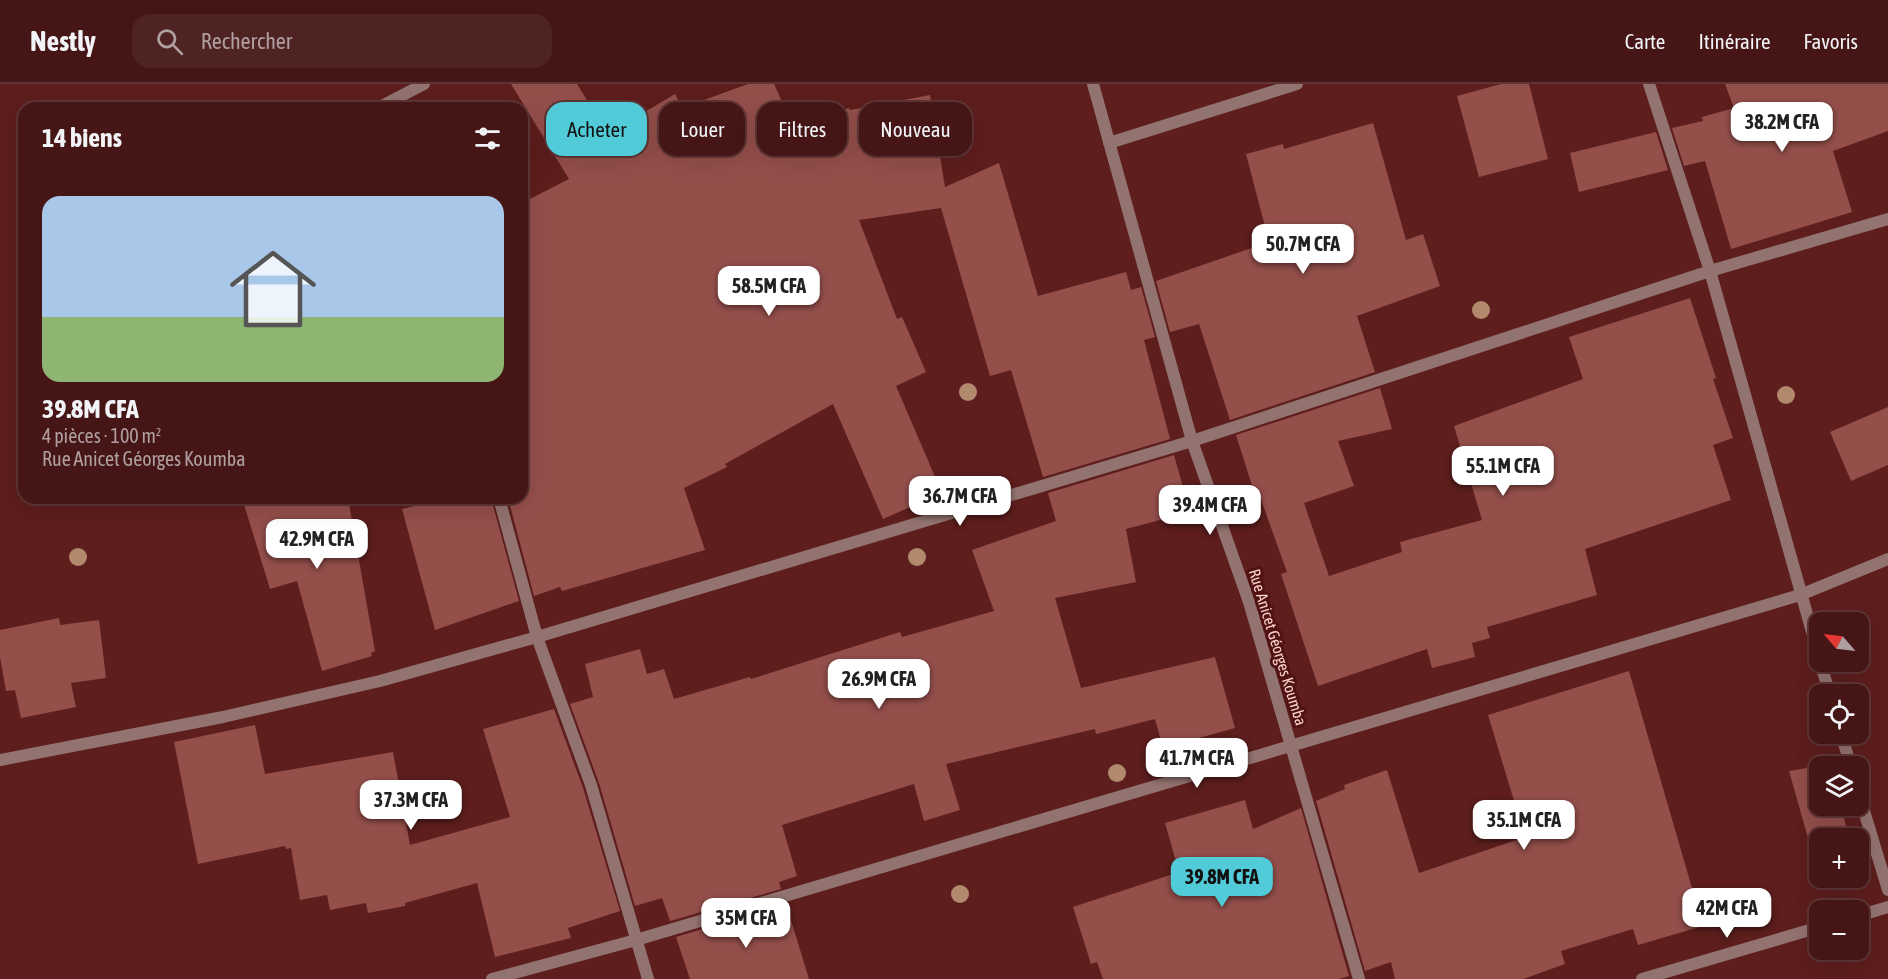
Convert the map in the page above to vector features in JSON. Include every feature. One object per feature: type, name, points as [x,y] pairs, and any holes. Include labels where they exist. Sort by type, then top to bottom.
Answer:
[{"type":"street","points":[[390,102],[424,84]]},
{"type":"street","name":"Rue Anicet Géorges Koumba","points":[[1093,84],[1192,441],[1249,602],[1359,979]]},
{"type":"street","points":[[1109,143],[1298,84]]},
{"type":"street","points":[[1649,84],[1710,271],[1809,625]]},
{"type":"street","points":[[0,760],[234,715],[380,681],[537,637],[1192,441],[1710,271],[1888,219]]},
{"type":"street","points":[[501,504],[537,637],[591,785],[648,979]]},
{"type":"street","points":[[492,979],[636,940],[1800,595],[1888,559]]},
{"type":"street","points":[[1866,816],[1888,890]]},
{"type":"street","points":[[1869,913],[1888,907]]},
{"type":"street","points":[[1642,979],[1809,930]]},
{"type":"building","points":[[511,84],[577,84],[588,102],[546,102],[546,141],[528,112],[528,102],[522,102]]},
{"type":"building","points":[[748,84],[774,84],[782,102],[757,102],[757,156],[847,156],[847,108],[849,108],[850,110],[859,108],[859,156],[940,156],[945,187],[999,163],[1038,296],[1126,272],[1131,290],[1141,287],[1155,337],[1144,340],[1170,439],[1043,477],[1011,370],[990,376],[941,208],[859,220],[897,319],[902,317],[926,372],[896,386],[942,493],[883,519],[833,404],[725,464],[727,467],[684,488],[705,550],[562,591],[560,587],[534,596],[510,504],[528,504],[528,200],[569,179],[555,156],[647,156],[647,111],[659,104],[659,156],[745,156],[745,102],[698,102]]},
{"type":"building","points":[[1501,84],[1529,84],[1548,159],[1479,177],[1457,96]]},
{"type":"building","points":[[1725,84],[1888,84],[1888,131],[1833,151],[1852,212],[1731,249],[1705,161],[1684,166],[1672,128],[1703,121],[1702,117],[1734,108]]},
{"type":"building","points":[[675,94],[679,102],[662,102]]},
{"type":"building","points":[[930,95],[931,102],[893,102]]},
{"type":"building","points":[[1373,123],[1406,240],[1423,234],[1440,286],[1357,316],[1375,372],[1230,420],[1199,324],[1170,332],[1156,281],[1269,242],[1246,154],[1283,144],[1284,149]]},
{"type":"building","points":[[1656,132],[1668,170],[1579,192],[1570,153]]},
{"type":"building","points":[[1690,298],[1733,438],[1713,445],[1731,500],[1585,549],[1597,595],[1487,627],[1490,638],[1472,643],[1475,657],[1432,668],[1427,649],[1318,686],[1281,574],[1287,572],[1259,494],[1255,495],[1236,435],[1380,388],[1392,429],[1338,441],[1354,486],[1304,503],[1329,576],[1402,552],[1400,542],[1482,520],[1454,426],[1583,379],[1569,337]]},
{"type":"building","points":[[1888,407],[1888,465],[1851,481],[1830,432]]},
{"type":"building","points":[[1174,455],[1190,512],[1126,529],[1136,582],[1055,598],[1081,688],[1215,657],[1235,728],[1163,748],[1155,719],[1096,734],[1095,729],[946,764],[960,810],[924,821],[914,784],[782,825],[797,876],[779,882],[781,889],[670,921],[662,898],[635,906],[599,783],[570,704],[593,697],[585,664],[640,649],[647,674],[664,669],[674,699],[750,677],[751,679],[900,632],[902,637],[994,611],[972,550],[1056,521],[1048,493]]},
{"type":"building","points":[[244,504],[349,504],[375,651],[371,653],[372,656],[322,671],[297,581],[270,589]]},
{"type":"building","points":[[423,504],[493,504],[519,601],[435,630],[402,509]]},
{"type":"building","points":[[59,618],[60,625],[99,620],[106,678],[71,683],[76,707],[21,718],[15,690],[6,691],[0,657],[0,630]]},
{"type":"building","points":[[1629,671],[1703,926],[1638,945],[1633,929],[1561,951],[1565,964],[1523,979],[1395,979],[1391,962],[1365,971],[1316,801],[1345,789],[1344,785],[1387,770],[1419,873],[1525,837],[1488,715]]},
{"type":"building","points":[[554,709],[583,788],[620,911],[568,928],[571,938],[495,957],[477,883],[405,903],[405,906],[368,913],[366,903],[330,910],[327,895],[300,900],[291,848],[286,849],[285,846],[198,864],[174,742],[255,725],[265,774],[393,752],[410,845],[510,817],[483,729]]},
{"type":"building","points":[[1809,768],[1809,816],[1844,816],[1846,828],[1809,828],[1808,838],[1789,771]]},
{"type":"building","points":[[1245,800],[1253,829],[1301,808],[1349,976],[1339,979],[1103,979],[1097,962],[1091,964],[1073,907],[1179,872],[1165,823]]},
{"type":"building","points":[[786,904],[809,979],[690,979],[676,937]]}]
